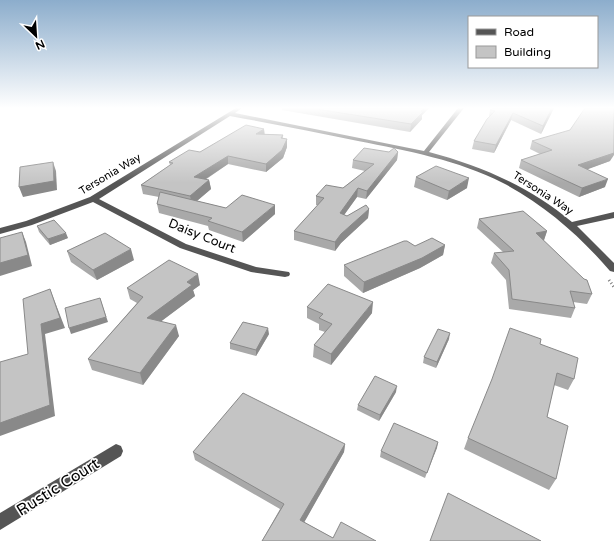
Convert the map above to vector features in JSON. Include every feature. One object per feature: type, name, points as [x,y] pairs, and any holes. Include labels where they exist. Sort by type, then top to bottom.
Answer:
[{"type":"street","name":"Tersonia Way","points":[[0,231],[29,223],[93,199],[198,133]]},
{"type":"street","name":"Tersonia Way","points":[[329,133],[426,152],[467,165],[501,179],[524,191],[572,225],[592,243],[614,268]]},
{"type":"street","points":[[426,152],[441,133]]},
{"type":"street","name":"Daisy Court","points":[[93,199],[183,246],[255,270],[285,274]]},
{"type":"street","points":[[572,225],[614,215]]},
{"type":"street","name":"Rustic Court","points":[[0,522],[116,451]]},
{"type":"path","points":[[607,277],[614,287]]},
{"type":"building","points":[[232,133],[283,135],[281,138],[287,139],[282,150],[266,164],[228,156],[194,177],[209,180],[190,196],[141,185],[173,163],[169,162],[189,150],[200,152]]},
{"type":"building","points":[[479,133],[502,133],[496,145],[474,141]]},
{"type":"building","points":[[559,133],[614,133],[614,153],[578,165],[608,179],[582,188],[521,160],[552,150],[532,141]]},
{"type":"building","points":[[364,148],[389,152],[394,148],[398,152],[367,191],[358,188],[340,213],[347,216],[366,205],[369,209],[341,234],[335,242],[294,231],[324,198],[316,196],[326,185],[343,188],[374,164],[353,160]]},
{"type":"building","points":[[53,162],[54,181],[19,187],[20,167]]},
{"type":"building","points":[[436,166],[469,178],[449,191],[416,177]]},
{"type":"building","points":[[160,192],[226,208],[242,195],[275,205],[242,232],[208,221],[212,218],[157,204]]},
{"type":"building","points":[[523,211],[547,231],[536,233],[584,279],[587,280],[592,294],[570,291],[575,308],[512,299],[509,270],[494,253],[514,251],[479,219]]},
{"type":"building","points":[[54,220],[66,233],[48,239],[37,226]]},
{"type":"building","points":[[22,232],[28,255],[0,263],[0,238]]},
{"type":"building","points":[[105,233],[131,249],[93,270],[67,251]]},
{"type":"building","points":[[432,238],[445,245],[422,258],[364,282],[344,265],[404,241],[407,241],[415,246]]},
{"type":"building","points":[[169,260],[198,274],[187,282],[192,285],[147,318],[176,325],[140,373],[88,359],[143,297],[127,288]]},
{"type":"building","points":[[328,284],[373,302],[331,354],[314,345],[332,324],[319,318],[323,314],[307,307]]},
{"type":"building","points":[[50,289],[60,318],[41,324],[50,405],[0,423],[0,362],[28,354],[23,299]]},
{"type":"building","points":[[100,298],[106,317],[69,328],[65,308]]},
{"type":"building","points":[[243,322],[268,328],[256,350],[230,343]]},
{"type":"building","points":[[510,328],[541,339],[540,344],[578,358],[574,379],[557,373],[547,417],[568,426],[556,479],[468,438],[492,379]]},
{"type":"building","points":[[438,329],[450,333],[437,362],[424,357]]},
{"type":"building","points":[[375,376],[397,386],[380,415],[358,405]]},
{"type":"building","points":[[243,393],[345,444],[300,520],[333,538],[341,522],[376,541],[262,541],[284,504],[193,452]]},
{"type":"building","points":[[394,423],[438,442],[427,473],[381,451]]},
{"type":"building","points":[[448,493],[541,541],[430,541]]}]
